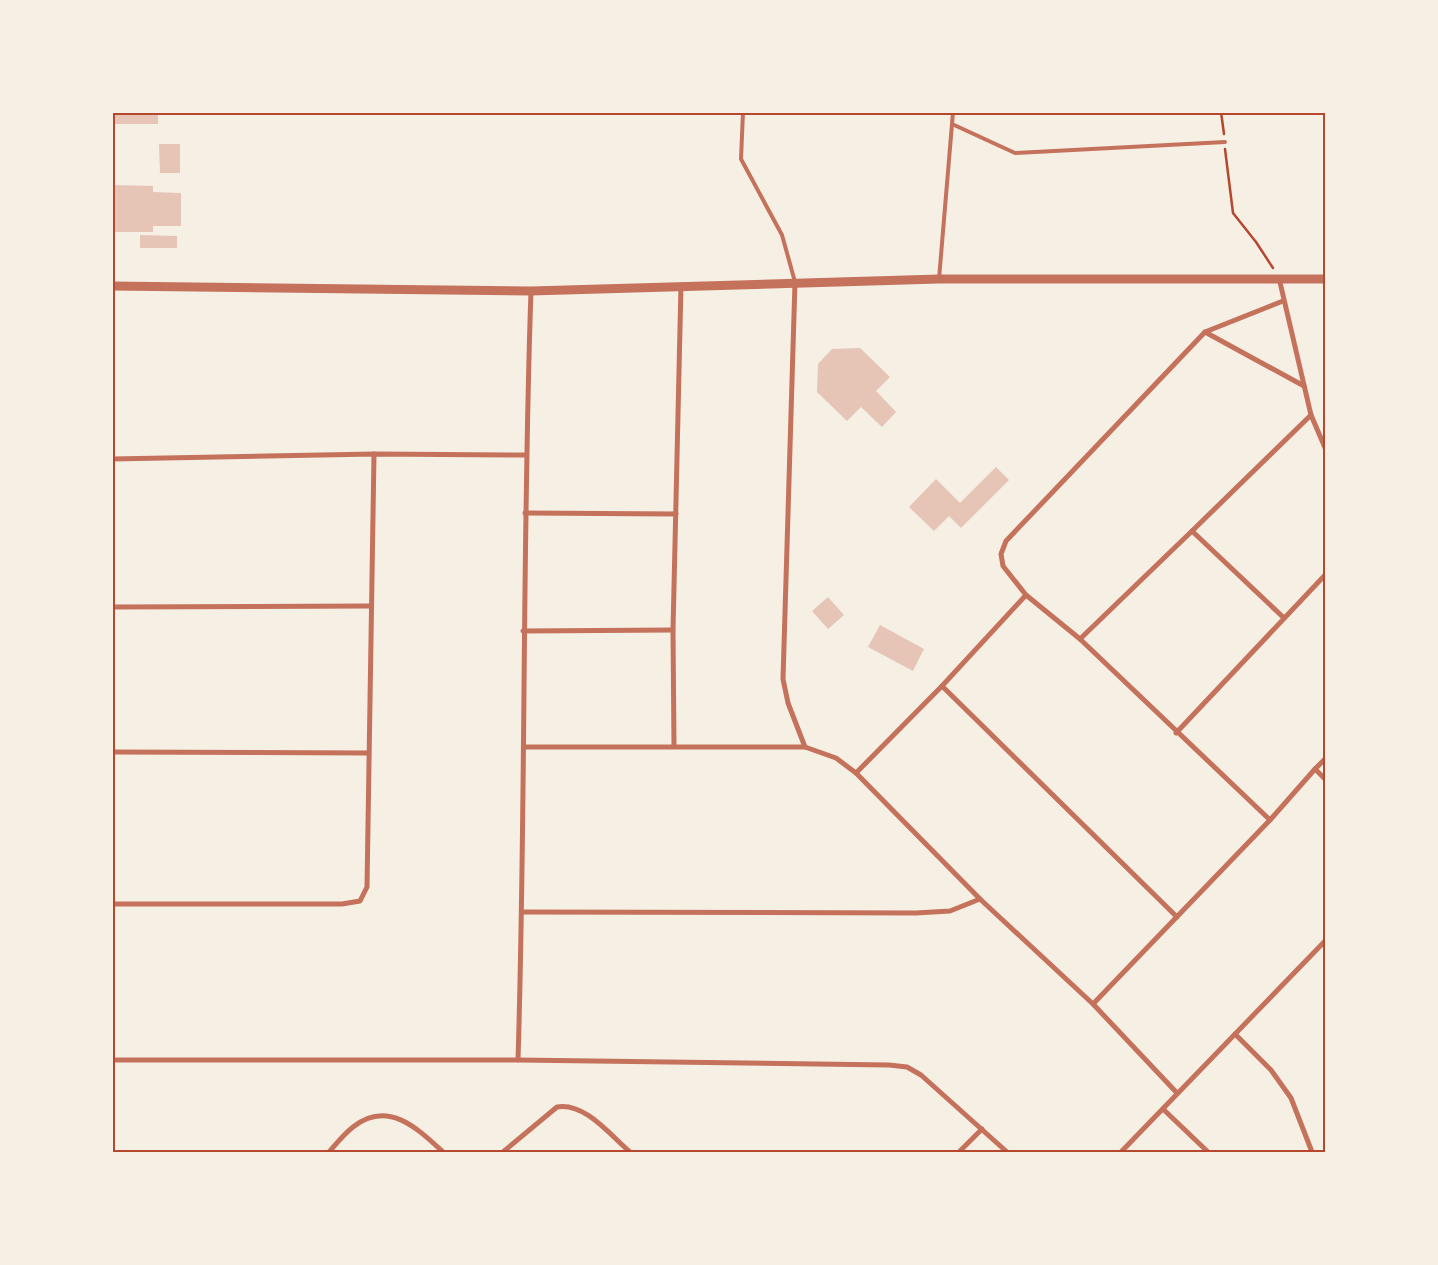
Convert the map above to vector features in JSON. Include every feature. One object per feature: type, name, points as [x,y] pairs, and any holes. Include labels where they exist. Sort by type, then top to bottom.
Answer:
[{"type":"street","points":[[1279,278],[1311,415],[1326,450]]},
{"type":"street","points":[[112,286],[531,292],[794,282],[939,279],[1326,279]]},
{"type":"street","points":[[794,282],[783,679],[788,703],[805,747]]},
{"type":"street","points":[[674,746],[673,630],[681,286]]},
{"type":"street","points":[[518,1060],[524,747],[525,455],[531,292]]},
{"type":"street","points":[[1270,820],[1080,639],[1026,595],[1003,566],[1001,554],[1006,541],[1205,332],[1283,300]]},
{"type":"street","points":[[1205,332],[1304,386]]},
{"type":"street","points":[[1080,639],[1311,415]]},
{"type":"street","points":[[112,459],[374,454],[525,455]]},
{"type":"street","points":[[112,904],[342,904],[360,901],[368,888],[370,606],[374,454]]},
{"type":"street","points":[[525,513],[676,514]]},
{"type":"street","points":[[1192,531],[1284,618]]},
{"type":"street","points":[[1176,732],[1326,574]]},
{"type":"street","points":[[856,773],[942,686],[1026,595]]},
{"type":"street","points":[[112,607],[370,606]]},
{"type":"street","points":[[524,631],[673,630]]},
{"type":"street","points":[[942,686],[1177,917]]},
{"type":"street","points":[[524,747],[805,747],[836,758],[856,773],[980,899],[1093,1004],[1177,1093]]},
{"type":"street","points":[[112,752],[368,753]]},
{"type":"street","points":[[1093,1004],[1270,820],[1326,758]]},
{"type":"street","points":[[1315,769],[1326,780]]},
{"type":"street","points":[[522,912],[916,913],[950,911],[980,899]]},
{"type":"street","points":[[1122,1152],[1177,1093],[1324,945]]},
{"type":"street","points":[[1235,1034],[1271,1070],[1291,1098],[1312,1152]]},
{"type":"street","points":[[112,1060],[518,1060],[907,1067],[921,1075],[1008,1152]]},
{"type":"street","points":[[503,1152],[557,1107],[567,1106],[581,1110],[630,1152]]},
{"type":"street","points":[[1163,1109],[1208,1152]]},
{"type":"street","points":[[328,1152],[354,1126],[373,1117],[397,1118],[416,1126],[443,1152]]},
{"type":"street","points":[[959,1152],[982,1128]]},
{"type":"lane","points":[[743,112],[741,159],[782,235],[794,282]]},
{"type":"lane","points":[[939,279],[953,112]]},
{"type":"lane","points":[[952,124],[1015,153],[1225,142]]},
{"type":"path","points":[[1221,112],[1233,213],[1256,242],[1279,278]]},
{"type":"building","points":[[112,112],[158,112],[158,124],[112,124]]},
{"type":"building","points":[[159,144],[180,144],[180,173],[160,173]]},
{"type":"building","points":[[113,185],[153,186],[153,192],[181,193],[181,226],[153,226],[153,232],[113,232]]},
{"type":"building","points":[[140,235],[177,236],[177,248],[140,248]]},
{"type":"building","points":[[860,348],[890,377],[876,391],[896,412],[882,427],[861,407],[847,421],[817,392],[818,364],[832,349]]},
{"type":"building","points":[[996,467],[1009,480],[961,528],[949,516],[934,531],[909,507],[936,479],[960,503]]},
{"type":"building","points":[[828,597],[844,615],[828,629],[812,611]]},
{"type":"building","points":[[880,625],[924,649],[913,671],[868,647]]}]
